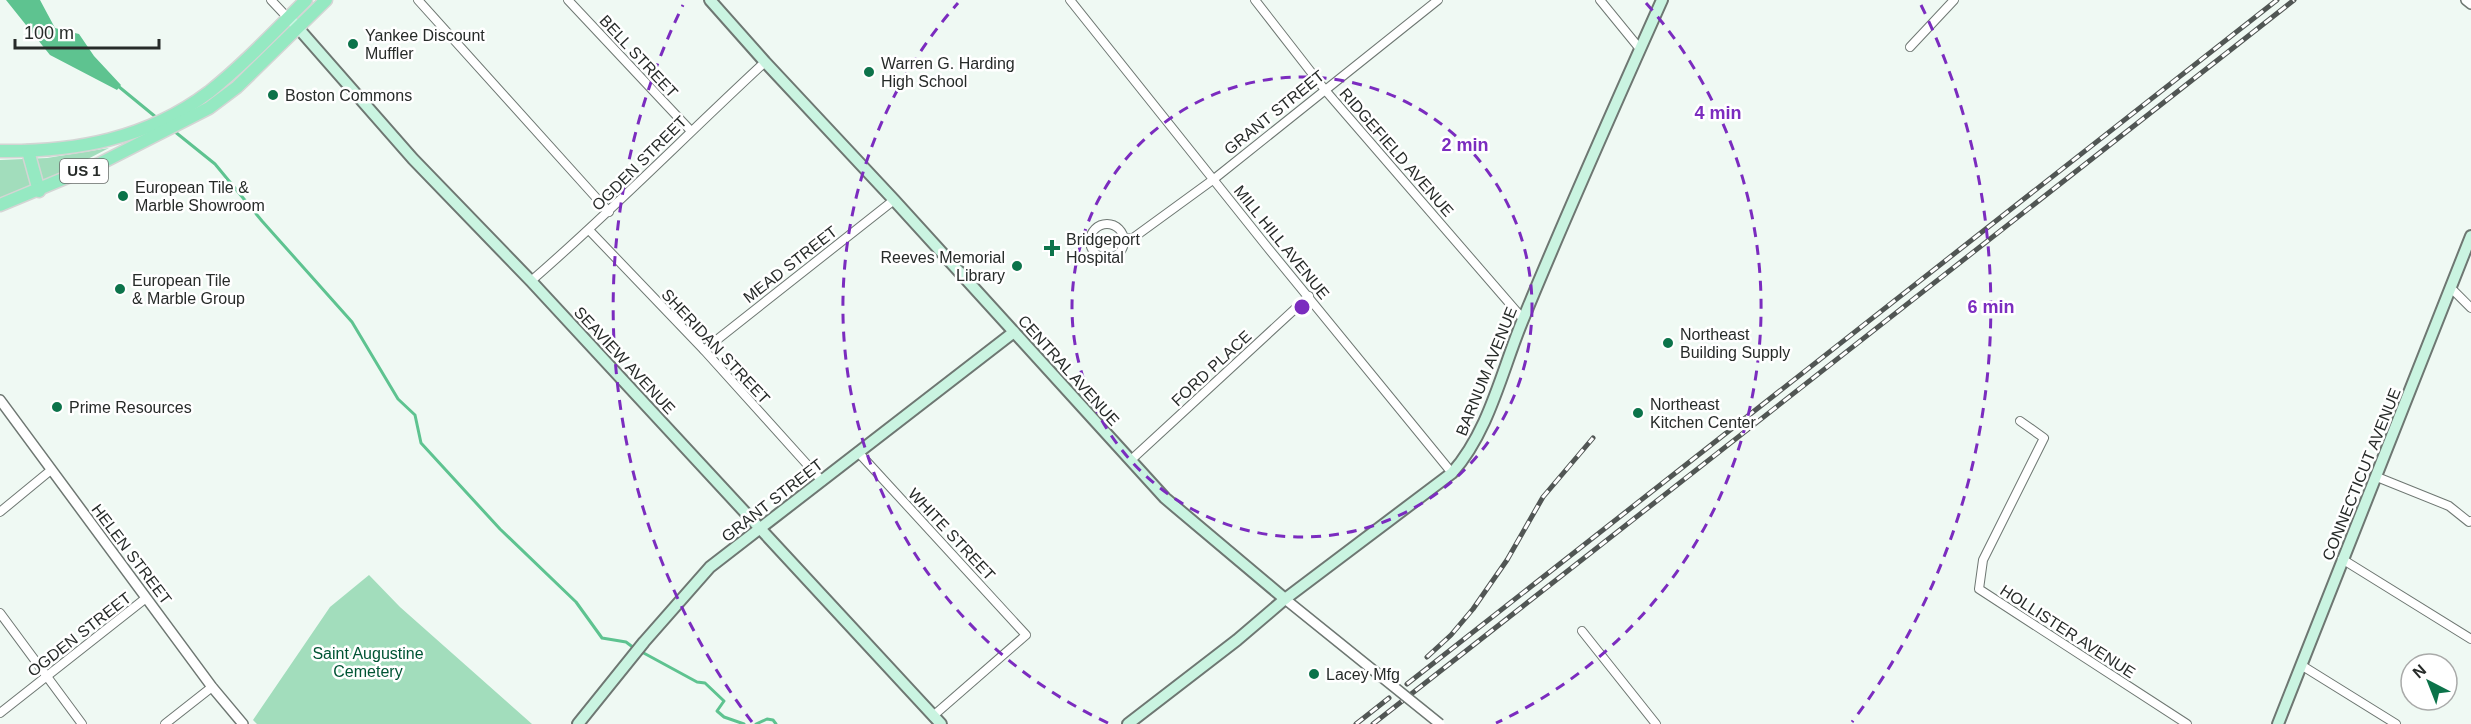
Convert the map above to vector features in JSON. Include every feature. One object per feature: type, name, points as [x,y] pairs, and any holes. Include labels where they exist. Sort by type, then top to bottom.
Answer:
[{"type":"main road","name":"US 1","points":[[0,151],[63,150],[97,143],[155,122],[184,108],[221,81],[306,0]]},
{"type":"main road","name":"US 1","points":[[0,205],[39,191],[195,116],[237,87],[326,0]]},
{"type":"main road","name":"CENTRAL AVENUE","points":[[710,0],[1166,498],[1285,599]]},
{"type":"main road","name":"BARNUM AVENUE","points":[[1128,724],[1237,640],[1285,599],[1452,473],[1469,451],[1492,402],[1523,319],[1662,0]]},
{"type":"main road","name":"SEAVIEW AVENUE","points":[[287,17],[413,159],[531,281],[937,720]]},
{"type":"main road","points":[[28,152],[39,191]]},
{"type":"main road","name":"CONNECTICUT AVENUE","points":[[2278,724],[2471,236]]},
{"type":"main road","name":"GRANT STREET","points":[[578,724],[630,658],[710,567],[1014,332]]},
{"type":"street","points":[[271,0],[287,17]]},
{"type":"street","points":[[418,0],[609,212]]},
{"type":"street","name":"BELL STREET","points":[[568,0],[691,130]]},
{"type":"street","name":"MILL HILL AVENUE","points":[[1070,0],[1452,473]]},
{"type":"street","name":"RIDGEFIELD AVENUE","points":[[1255,0],[1325,90],[1523,319]]},
{"type":"street","name":"GRANT STREET","points":[[1124,239],[1133,238],[1214,179],[1325,90],[1427,3],[1438,0]]},
{"type":"street","points":[[1600,0],[1640,49]]},
{"type":"street","points":[[1910,47],[1954,0]]},
{"type":"street","points":[[2466,0],[2471,4]]},
{"type":"street","name":"OGDEN STREET","points":[[531,281],[609,212],[691,130],[765,62]]},
{"type":"street","name":"MEAD STREET","points":[[704,350],[894,200]]},
{"type":"street","name":"GRANT STREET","points":[[1102,225],[1113,225],[1124,239],[1118,254],[1108,259],[1094,253],[1089,243],[1092,232],[1102,225]]},
{"type":"street","name":"SHERIDAN STREET","points":[[589,230],[704,350],[822,481]]},
{"type":"street","points":[[2451,288],[2471,308]]},
{"type":"street","name":"FORD PLACE","points":[[1131,460],[1309,296]]},
{"type":"street","name":"HELEN STREET","points":[[0,400],[212,687],[243,724]]},
{"type":"street","name":"HOLLISTER AVENUE","points":[[2020,421],[2044,438],[1983,560],[1978,589],[2187,724]]},
{"type":"street","name":"WHITE STREET","points":[[858,452],[1026,635],[937,720]]},
{"type":"street","points":[[0,512],[51,470]]},
{"type":"street","points":[[2377,477],[2449,506],[2470,522]]},
{"type":"street","points":[[2342,559],[2471,639]]},
{"type":"street","name":"OGDEN STREET","points":[[0,714],[146,598]]},
{"type":"street","name":"CENTRAL AVENUE","points":[[1285,599],[1440,724]]},
{"type":"street","points":[[0,613],[82,724]]},
{"type":"street","points":[[1582,630],[1656,724]]},
{"type":"street","points":[[2301,665],[2396,724]]},
{"type":"street","points":[[165,724],[212,687]]},
{"type":"green space","points":[[109,148],[51,178],[0,198],[0,160],[47,158]]},
{"type":"green space","name":"Saint Augustine Cemetery","points":[[369,575],[400,607],[532,724],[257,724],[253,720],[330,607]]},
{"type":"shaded area","points":[[6,0],[40,0],[55,28],[79,34],[94,56],[121,85],[117,90],[50,55]]},
{"type":"waterway","points":[[118,86],[157,118]]},
{"type":"waterway","points":[[174,131],[215,164],[262,221],[352,322],[398,399],[415,415],[421,443],[500,529],[576,602],[602,638],[626,642],[634,648]]},
{"type":"waterway","points":[[640,651],[697,682],[705,683],[724,701],[717,711],[724,717],[744,724]]},
{"type":"waterway","points":[[756,724],[767,719],[773,720],[776,724]]},
{"type":"railway","points":[[1407,684],[2277,0]]},
{"type":"railway","points":[[1373,724],[2294,0]]},
{"type":"railway","points":[[1427,657],[1451,635],[1473,609],[1507,560],[1543,497],[1593,438]]},
{"type":"railway","points":[[1356,724],[1389,698]]},
{"type":"place","name":"Yankee Discount Muffler","points":[[353,44]]},
{"type":"place","name":"Warren G. Harding High School","points":[[869,72]]},
{"type":"place","name":"Boston Commons","points":[[273,95]]},
{"type":"place","name":"European Tile & Marble Showroom","points":[[123,196]]},
{"type":"place","name":"Bridgeport Hospital","points":[[1052,248]]},
{"type":"place","name":"Reeves Memorial Library","points":[[1017,266]]},
{"type":"place","name":"European Tile & Marble Group","points":[[120,289]]},
{"type":"place","name":"Northeast Building Supply","points":[[1668,343]]},
{"type":"place","name":"Prime Resources","points":[[57,407]]},
{"type":"place","name":"Northeast Kitchen Center","points":[[1638,413]]},
{"type":"place","name":"Lacey Mfg","points":[[1314,674]]}]
